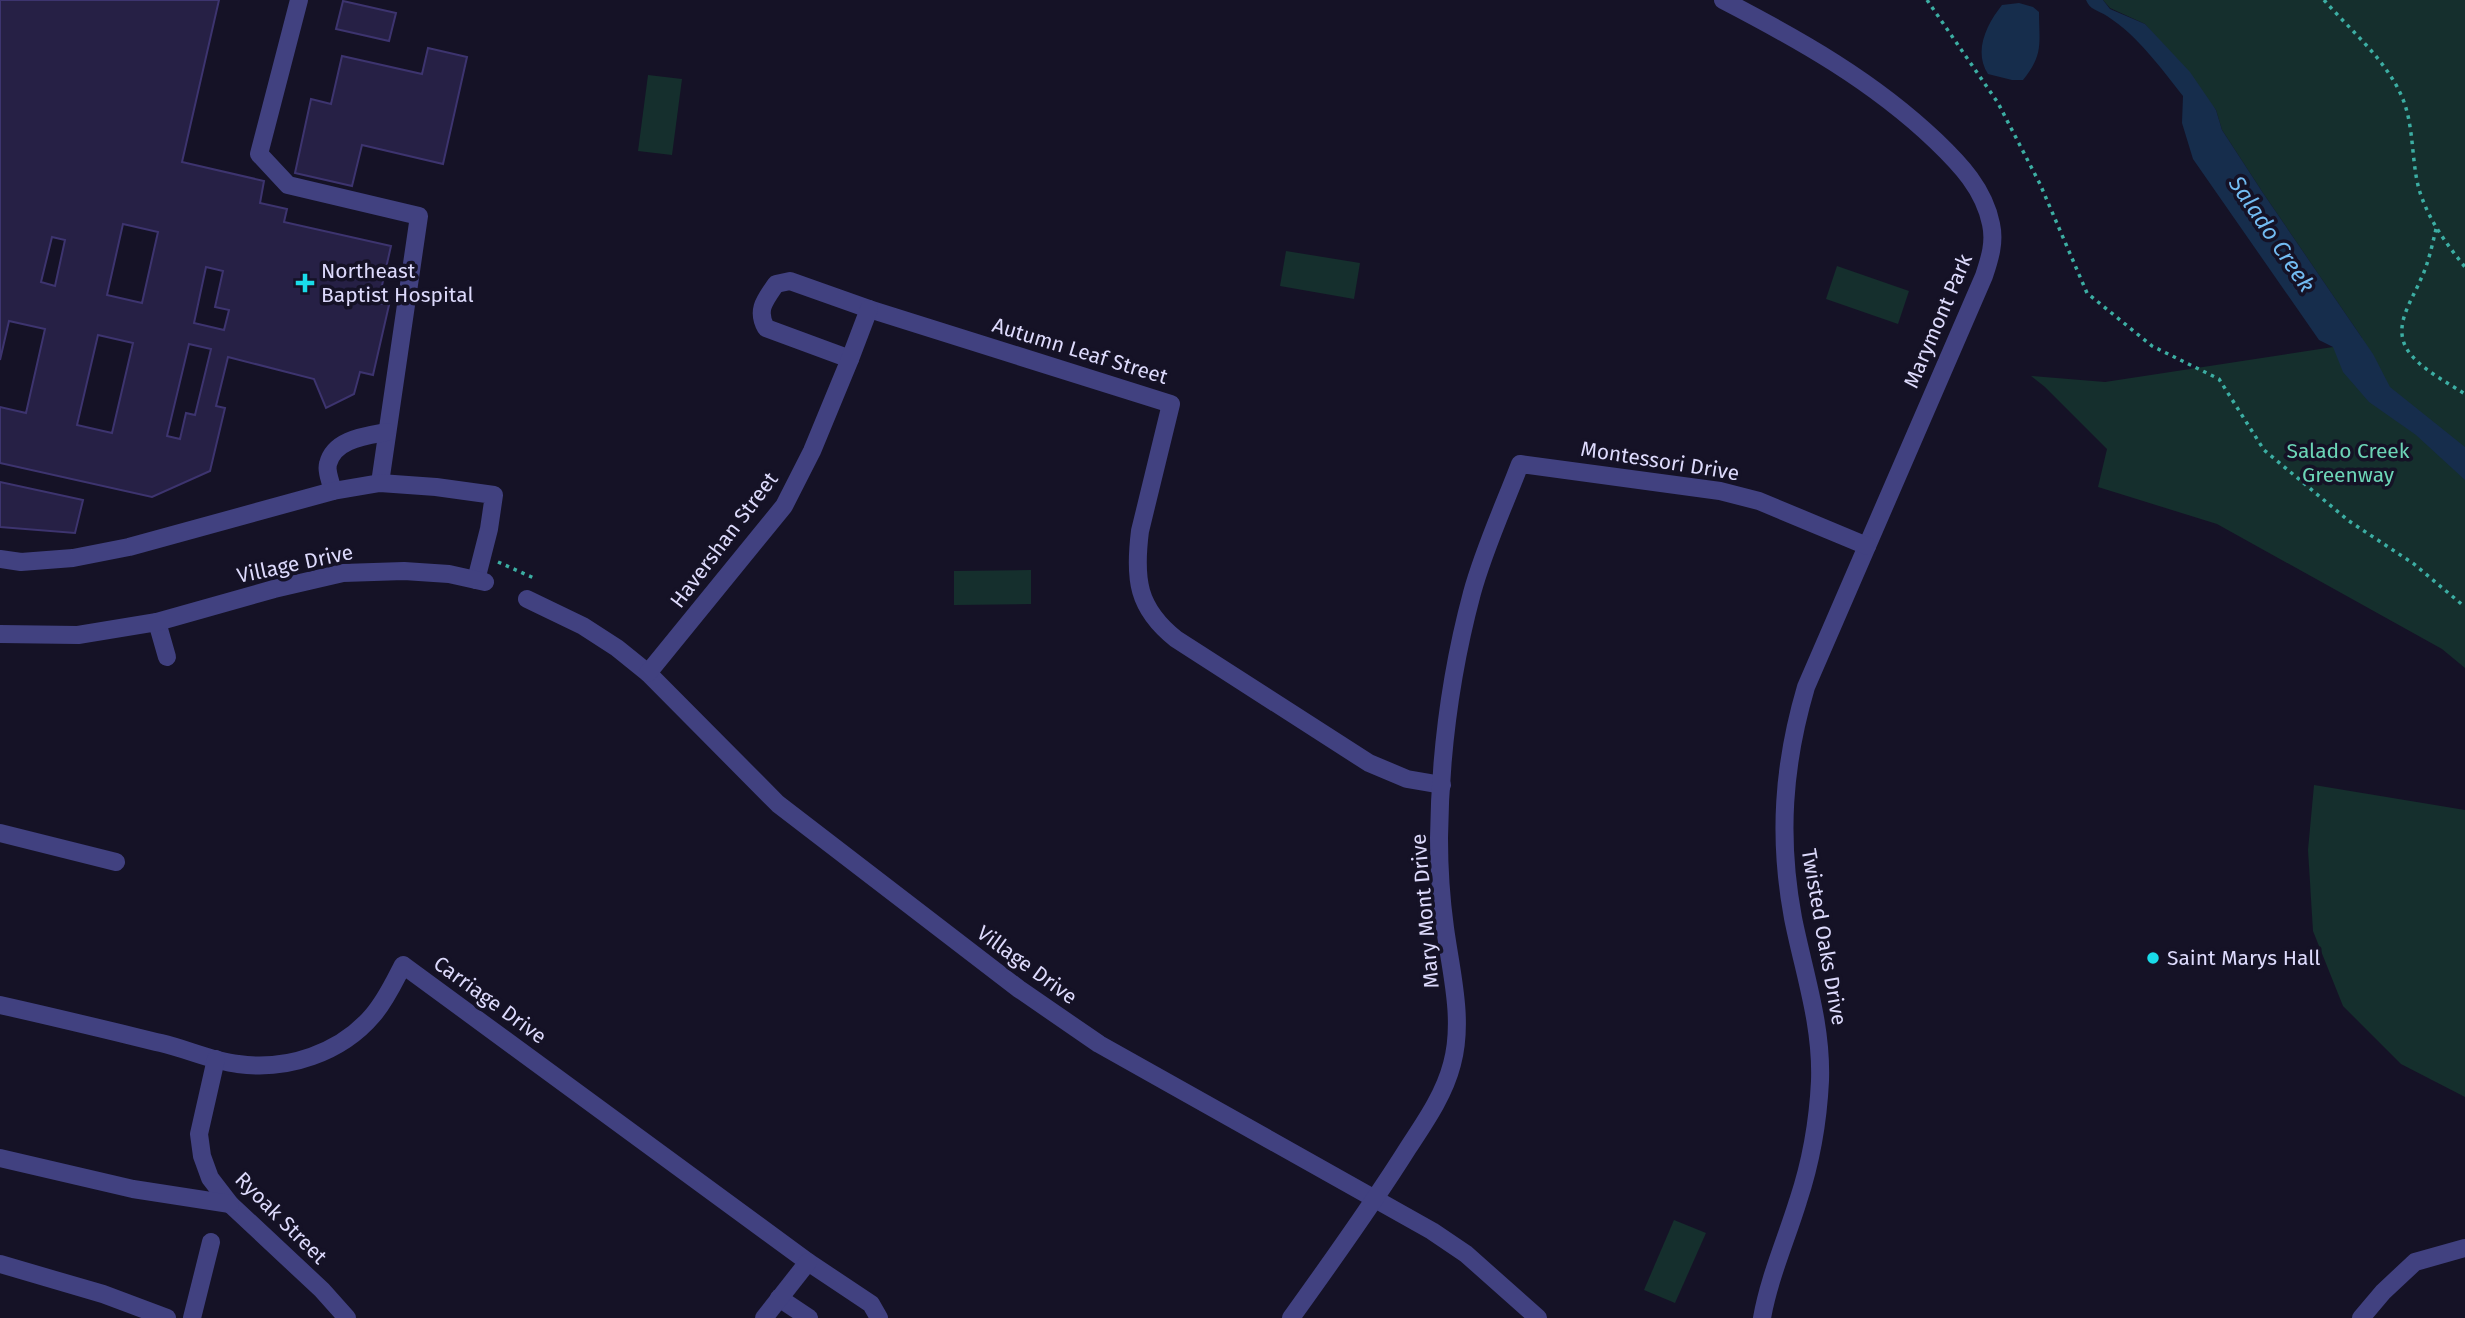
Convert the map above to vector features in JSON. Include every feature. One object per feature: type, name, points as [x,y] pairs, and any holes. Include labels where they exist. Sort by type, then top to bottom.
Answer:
[{"type":"street","points":[[299,0],[259,154],[288,185],[419,216],[380,482]]},
{"type":"street","name":"Marymont Park","points":[[1723,0],[1795,37],[1855,74],[1911,118],[1958,162],[1985,202],[1992,225],[1991,255],[1923,415]]},
{"type":"street","name":"Autumn Leaf Street","points":[[850,359],[766,328],[760,317],[762,308],[776,284],[790,281],[869,309],[1171,404],[1138,549],[1138,584],[1150,615],[1175,639],[1369,763],[1407,779],[1441,785]]},
{"type":"street","name":"Havershan Street","points":[[648,673],[784,506],[799,479],[869,309]]},
{"type":"street","name":"Twisted Oaks Drive","points":[[1762,1318],[1810,1159],[1820,1078],[1812,997],[1793,917],[1783,830],[1785,787],[1794,727],[1806,687],[1923,415]]},
{"type":"street","points":[[333,491],[327,466],[336,448],[359,437],[387,432]]},
{"type":"street","name":"Mary Mont Drive","points":[[1291,1318],[1376,1199],[1446,1084],[1457,1039],[1455,1000],[1444,923],[1439,840],[1443,743],[1453,674],[1473,590],[1520,464]]},
{"type":"street","name":"Montessori Drive","points":[[1520,464],[1720,491],[1759,501],[1867,546]]},
{"type":"street","points":[[0,559],[21,562],[73,558],[129,547],[333,491],[380,482],[436,486],[494,495],[481,581]]},
{"type":"street","name":"Village Drive","points":[[0,634],[78,635],[157,622],[274,589],[343,573],[404,571],[449,574],[481,581]]},
{"type":"street","name":"Village Drive","points":[[527,599],[583,626],[617,648],[648,673],[778,804],[1019,989],[1099,1044],[1376,1199],[1466,1254],[1538,1318]]},
{"type":"street","points":[[157,622],[167,657]]},
{"type":"street","points":[[0,832],[116,862]]},
{"type":"street","name":"Carriage Drive","points":[[0,1004],[167,1044],[216,1059],[260,1066],[283,1064],[331,1048],[354,1034],[372,1017],[388,995],[403,965],[808,1262],[871,1304],[879,1318]]},
{"type":"street","name":"Ryoak Street","points":[[216,1059],[199,1134],[202,1156],[210,1178],[230,1204],[322,1290],[347,1318]]},
{"type":"street","points":[[0,1158],[133,1189],[230,1204]]},
{"type":"street","points":[[192,1318],[211,1242]]},
{"type":"street","points":[[2361,1318],[2383,1292],[2415,1262],[2465,1248]]},
{"type":"street","points":[[764,1318],[808,1262]]},
{"type":"street","points":[[0,1264],[103,1294],[167,1318]]},
{"type":"street","points":[[779,1298],[808,1318]]},
{"type":"path","points":[[1927,0],[1998,103],[2040,184],[2087,293],[2152,346],[2219,379],[2264,450],[2349,522],[2414,564],[2465,607]]},
{"type":"path","points":[[2324,0],[2383,65],[2403,100],[2410,125],[2421,197],[2446,244],[2465,267]]},
{"type":"path","points":[[2437,227],[2421,281],[2407,304],[2402,324],[2403,345],[2414,359],[2465,394]]},
{"type":"path","points":[[481,581],[493,560],[500,562],[534,578],[527,599]]},
{"type":"green space","name":"Salado Creek Greenway","points":[[2103,0],[2465,0],[2465,668],[2442,649],[2217,524],[2098,487],[2107,449],[2031,376],[2105,382],[2333,347],[2362,338],[2222,130],[2216,110],[2145,24],[2110,8]]},
{"type":"green space","points":[[648,75],[682,79],[672,155],[638,151]]},
{"type":"green space","points":[[1286,251],[1360,263],[1354,299],[1280,286]]},
{"type":"green space","points":[[1837,266],[1909,291],[1898,324],[1826,299]]},
{"type":"green space","points":[[1031,570],[1031,604],[954,605],[954,571]]},
{"type":"green space","points":[[2314,785],[2465,810],[2465,1097],[2401,1064],[2343,1006],[2313,931],[2308,850]]},
{"type":"green space","points":[[1674,1220],[1706,1233],[1675,1303],[1644,1290]]},
{"type":"water","name":"Salado Creek","points":[[2086,0],[2103,0],[2110,9],[2145,24],[2190,72],[2216,110],[2222,130],[2373,354],[2390,387],[2465,447],[2465,480],[2416,435],[2369,402],[2343,372],[2333,347],[2319,340],[2193,159],[2182,123],[2183,96],[2139,42],[2107,16],[2092,8]]},
{"type":"water","points":[[2019,3],[2039,12],[2039,48],[2034,63],[2023,80],[1988,74],[1982,56],[1987,29],[2002,5]]},
{"type":"building","points":[[0,0],[219,0],[182,162],[264,181],[260,203],[287,209],[284,222],[391,246],[378,303],[389,305],[373,375],[360,372],[354,394],[326,408],[314,379],[228,357],[216,406],[225,408],[210,471],[152,497],[0,463],[0,407],[26,413],[45,329],[9,321],[0,360]],"holes":[[[123,224],[158,232],[142,303],[107,295]],[[52,237],[65,240],[55,286],[41,282]],[[206,267],[223,271],[215,307],[229,310],[224,330],[194,323]],[[98,335],[133,343],[112,433],[77,425]],[[189,344],[211,349],[195,415],[186,413],[180,439],[167,436]]]},
{"type":"building","points":[[343,1],[396,13],[389,41],[336,29]]},
{"type":"building","points":[[428,48],[467,57],[443,164],[362,145],[352,186],[295,173],[311,99],[331,104],[342,56],[422,74]]},
{"type":"building","points":[[0,482],[83,500],[75,533],[0,527]]},
{"type":"place","name":"Northeast Baptist Hospital","points":[[305,283]]},
{"type":"place","name":"Saint Marys Hall","points":[[2153,958]]}]
